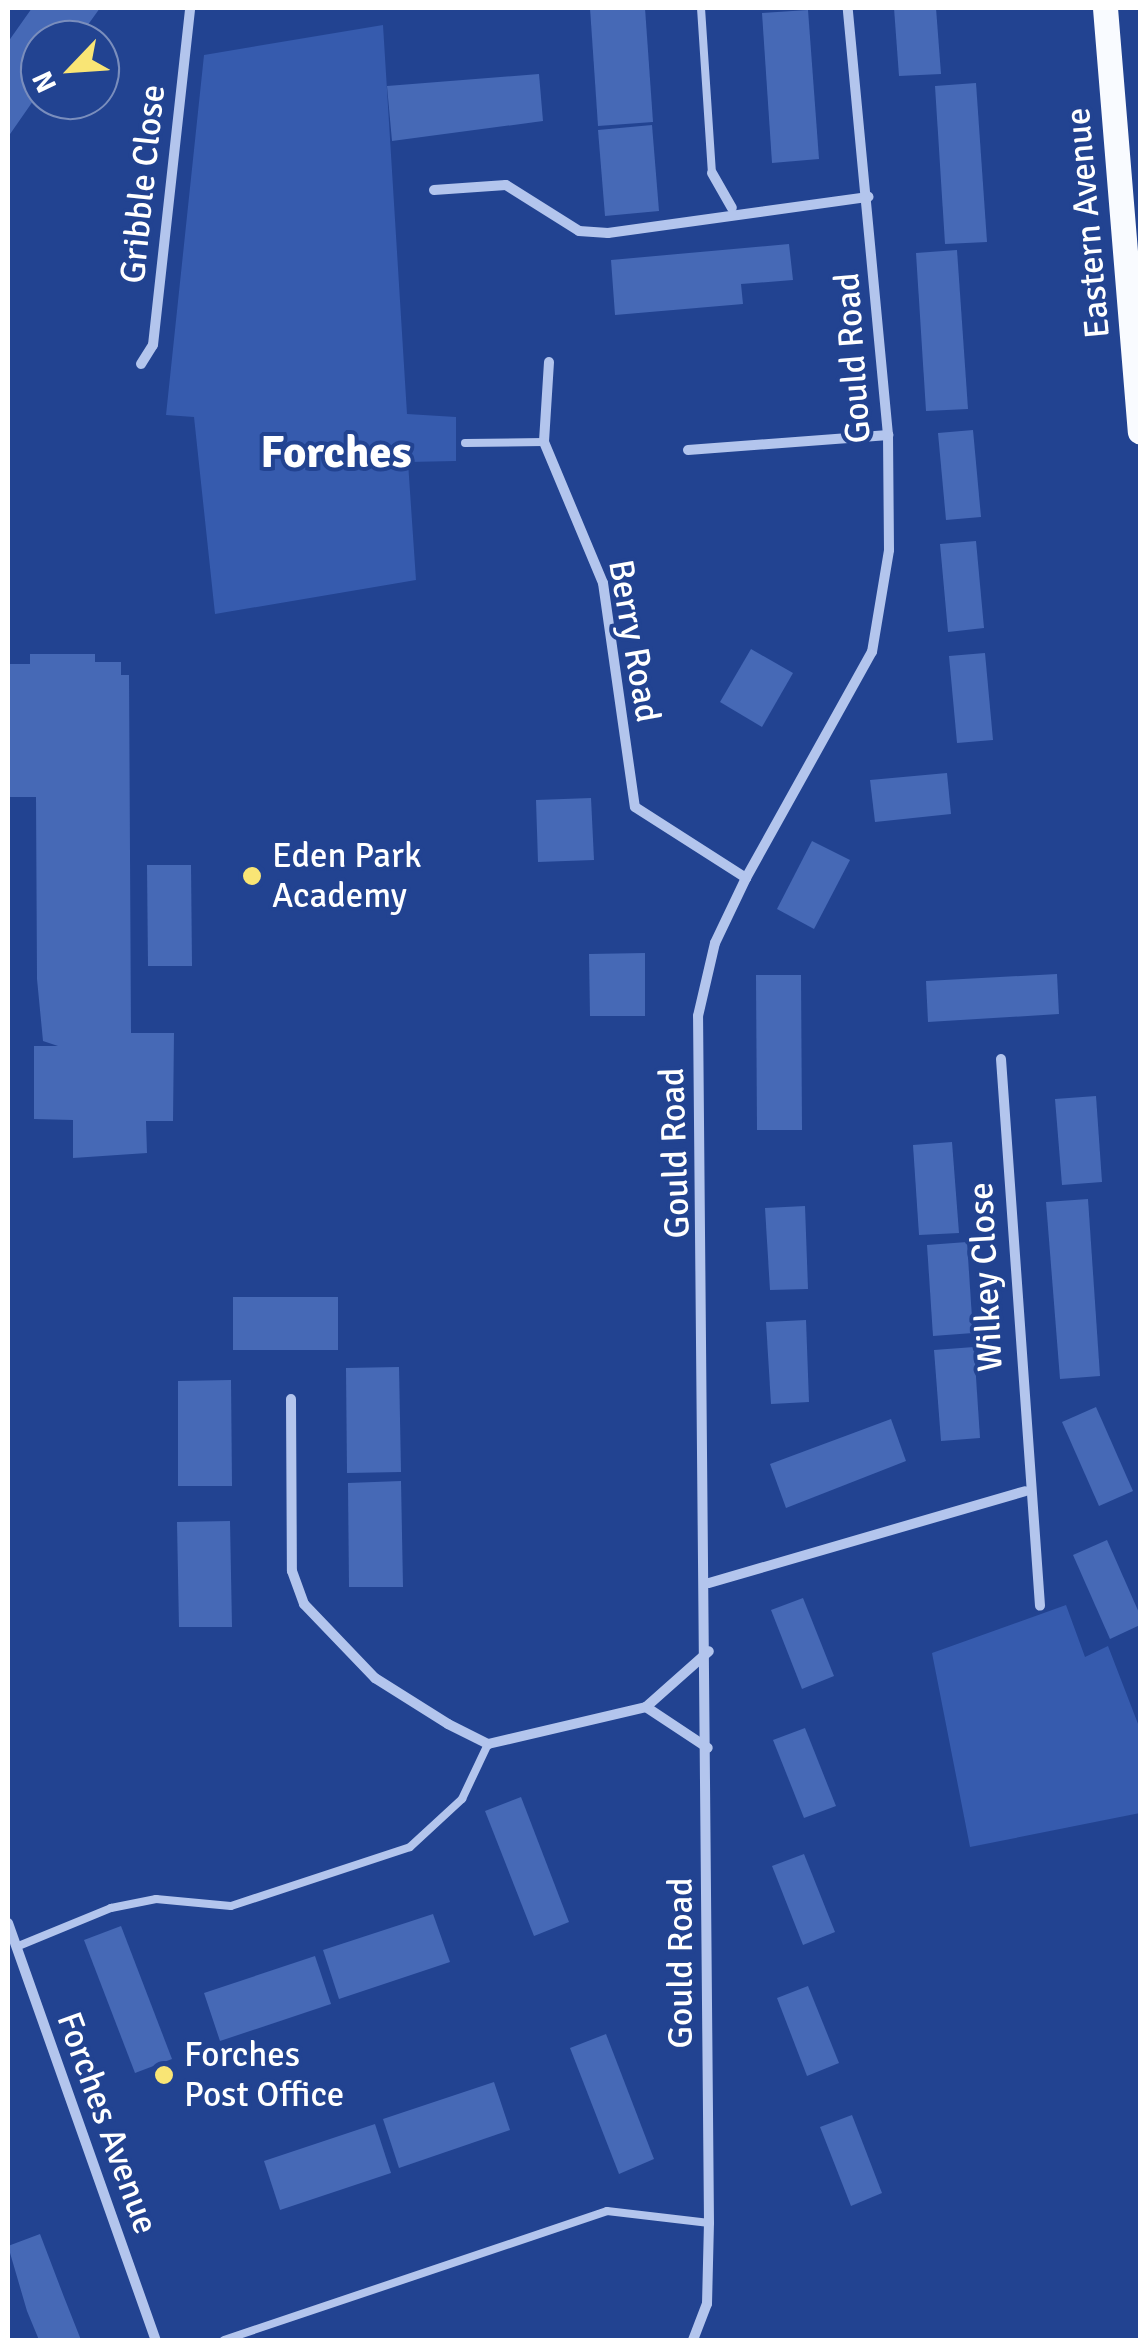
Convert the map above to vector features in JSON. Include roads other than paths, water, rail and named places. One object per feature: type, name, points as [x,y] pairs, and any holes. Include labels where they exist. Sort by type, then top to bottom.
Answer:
[{"type":"main road","name":"Eastern Avenue","points":[[1104,8],[1140,432]]},
{"type":"street","name":"Gribble Close","points":[[141,364],[152,345],[190,8]]},
{"type":"street","name":"Gould Road","points":[[693,2340],[707,2304],[710,2222],[709,1583],[698,1016],[716,943],[746,878],[872,652],[889,550],[888,435],[848,8]]},
{"type":"street","points":[[712,174],[732,208]]},
{"type":"street","points":[[434,190],[506,185],[579,231],[608,233],[732,208],[868,196]]},
{"type":"street","name":"Berry Road","points":[[549,362],[544,442],[603,583],[636,807],[746,878]]},
{"type":"street","points":[[688,450],[888,435]]},
{"type":"street","name":"Wilkey Close","points":[[1001,1059],[1025,1492],[1040,1606]]},
{"type":"street","points":[[291,1399],[292,1572],[312,1616],[375,1678],[488,1744],[646,1708],[709,1651]]},
{"type":"street","points":[[709,1583],[1025,1492]]},
{"type":"street","points":[[646,1708],[708,1748]]},
{"type":"street","name":"Forches Avenue","points":[[8,1923],[156,2340]]},
{"type":"lane","points":[[702,8],[712,174]]},
{"type":"lane","points":[[466,443],[544,442]]},
{"type":"lane","points":[[16,1946],[110,1908],[156,1900],[231,1906],[410,1847],[462,1799],[488,1744]]},
{"type":"lane","points":[[224,2340],[607,2210],[710,2222]]},
{"type":"place","name":"Eden Park Academy","points":[[252,876]]},
{"type":"place","name":"Forches Post Office","points":[[164,2075]]},
{"type":"district","name":"Forches","points":[[336,453]]}]
